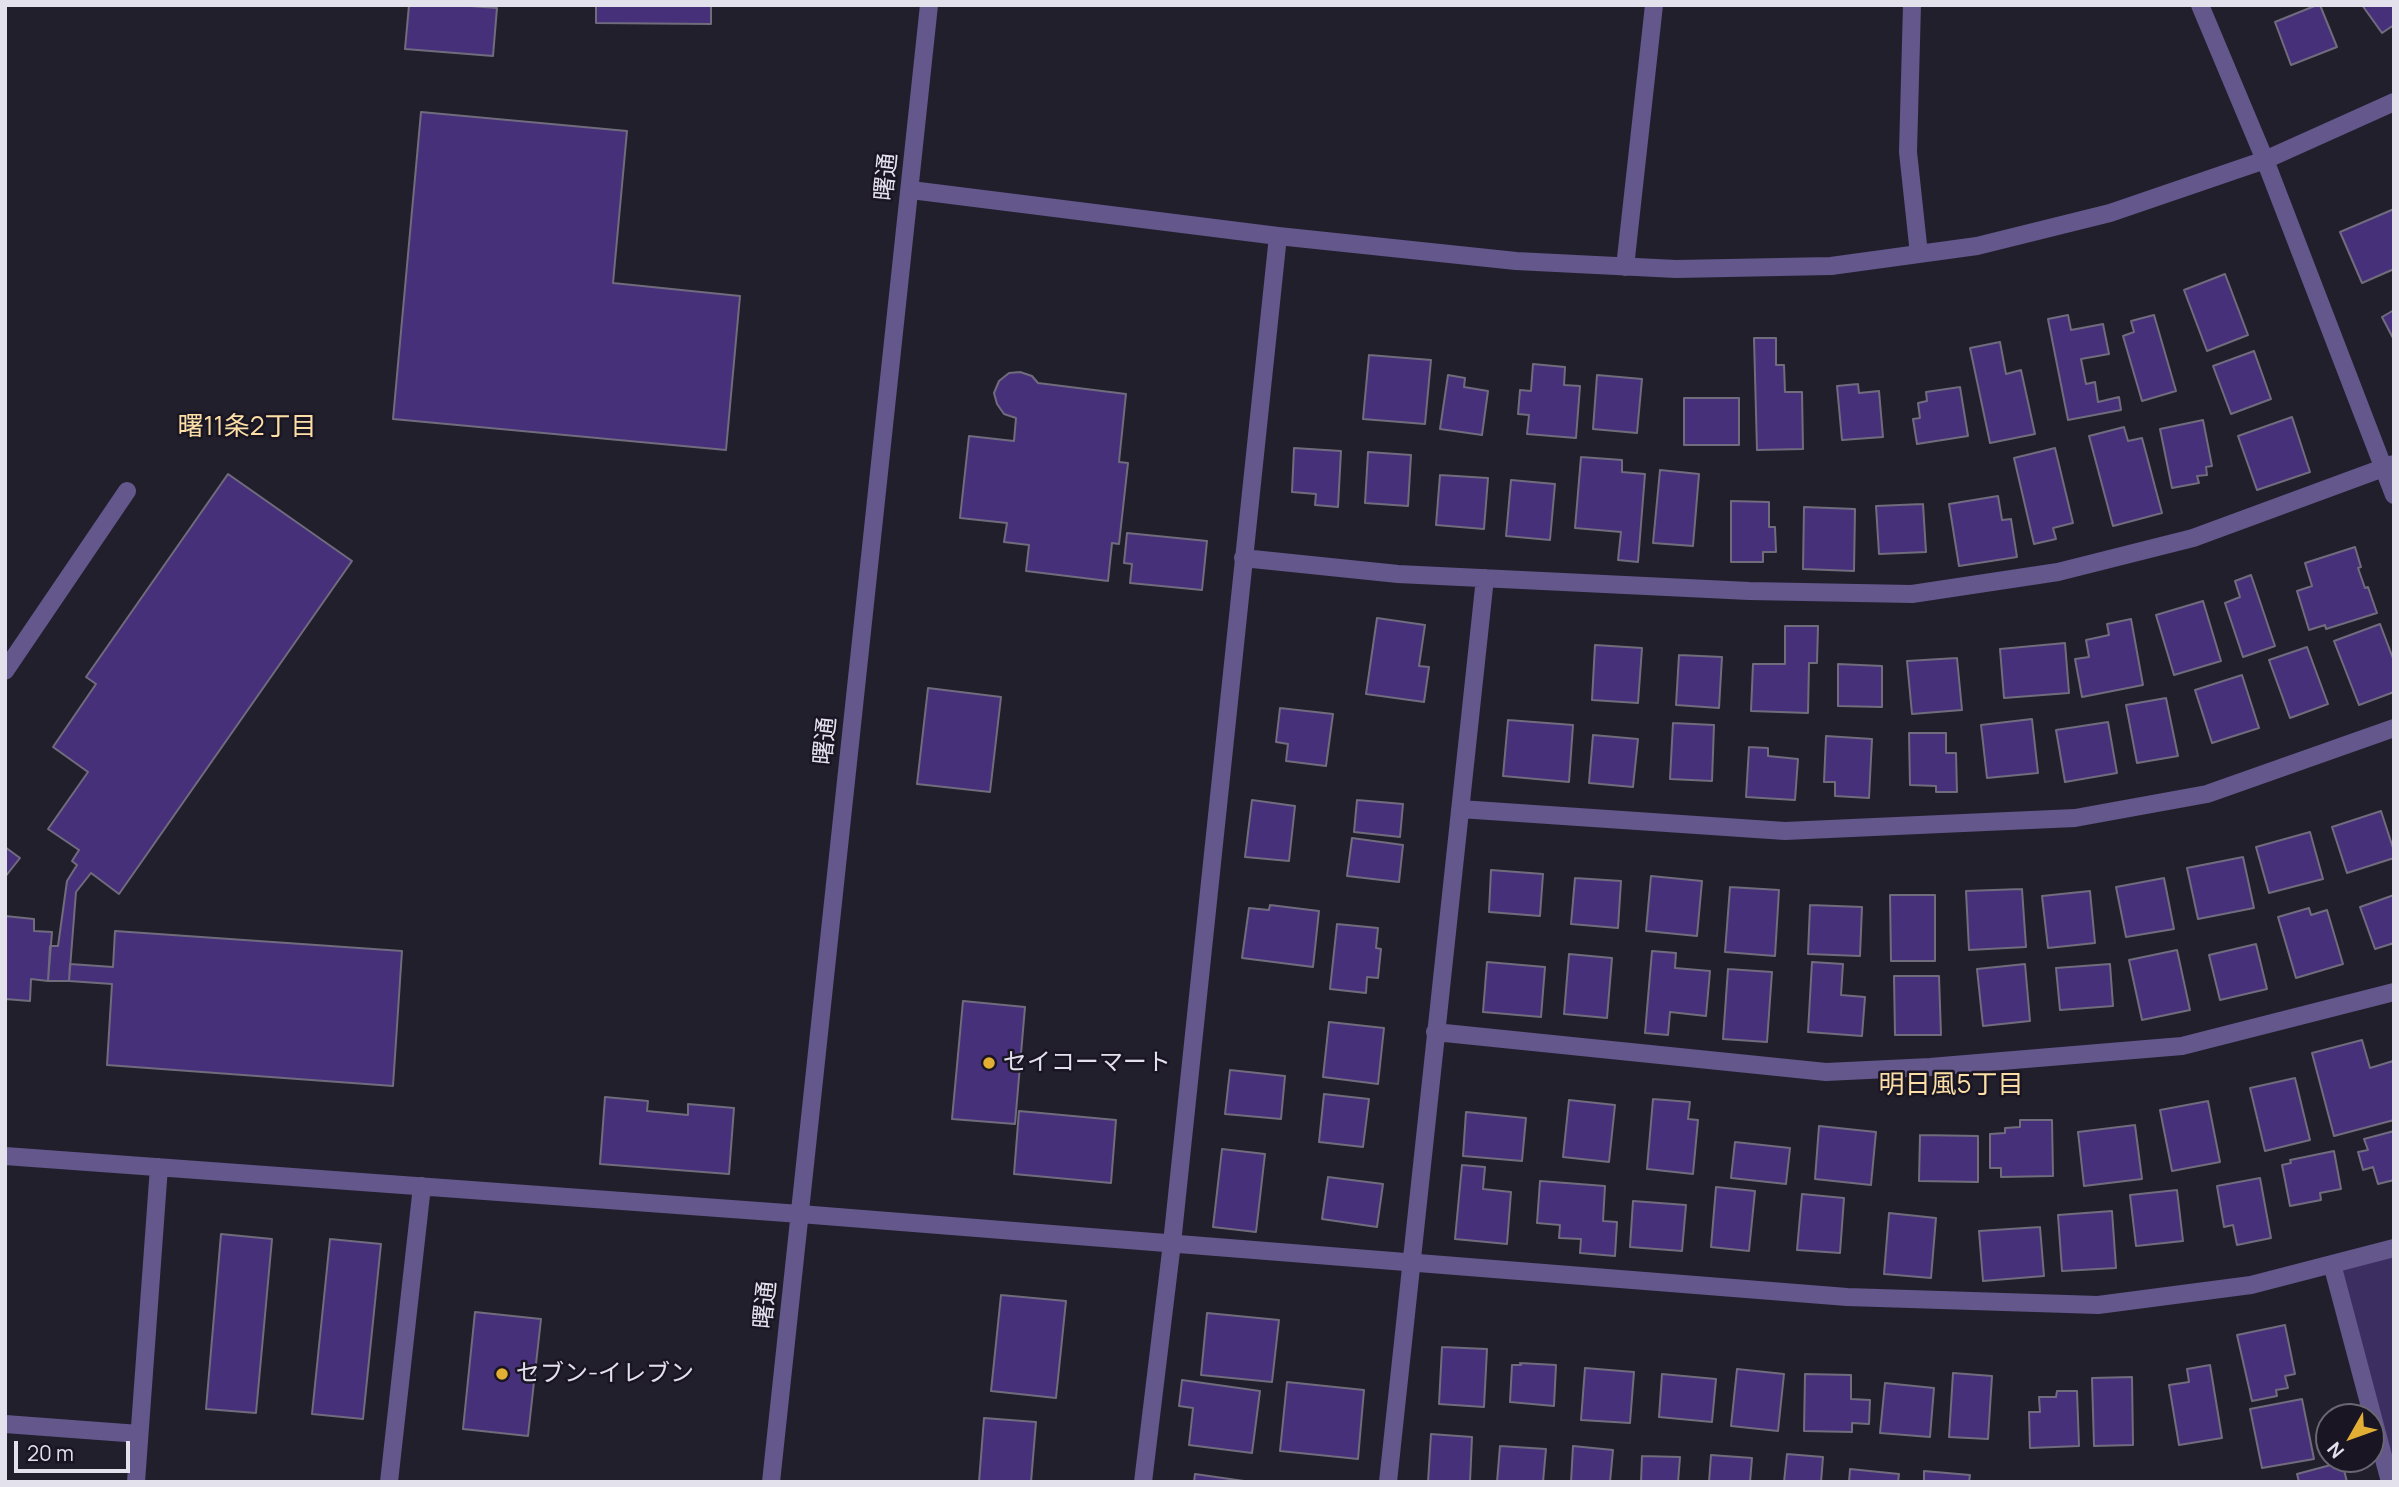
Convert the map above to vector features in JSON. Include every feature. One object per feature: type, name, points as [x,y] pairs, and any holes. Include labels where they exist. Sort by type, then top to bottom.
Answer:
[{"type":"street","name":"曙通","points":[[771,1482],[929,5]]},
{"type":"street","points":[[1625,267],[1654,5]]},
{"type":"street","points":[[1912,5],[1908,152],[1919,254]]},
{"type":"street","points":[[2200,5],[2388,466],[2394,495]]},
{"type":"street","points":[[911,190],[1278,236],[1517,261],[1676,269],[1831,266],[1977,246],[2110,214],[2264,160],[2394,102]]},
{"type":"street","points":[[1143,1482],[1172,1243],[1278,236]]},
{"type":"street","points":[[1243,558],[1398,574],[1749,591],[1912,594],[2058,572],[2193,538],[2388,466]]},
{"type":"street","points":[[5,671],[127,491]]},
{"type":"street","points":[[1388,1482],[1485,578]]},
{"type":"street","points":[[1460,809],[1785,831],[2076,818],[2207,794],[2394,728]]},
{"type":"street","points":[[1435,1032],[1826,1072],[1943,1066],[2182,1046],[2394,992]]},
{"type":"street","points":[[5,1156],[800,1214],[1847,1297],[2098,1305],[2252,1285],[2394,1248]]},
{"type":"street","points":[[136,1482],[159,1167]]},
{"type":"street","points":[[389,1482],[422,1186]]},
{"type":"street","points":[[2332,1264],[2390,1482]]},
{"type":"street","points":[[5,1424],[139,1434]]},
{"type":"shaded area","points":[[2394,1248],[2394,1482],[2385,1450],[2385,1403],[2372,1403],[2332,1264]]},
{"type":"building","points":[[409,5],[497,8],[493,56],[405,49]]},
{"type":"building","points":[[596,5],[711,5],[711,24],[596,23]]},
{"type":"building","points":[[2320,5],[2337,47],[2291,65],[2275,22]]},
{"type":"building","points":[[2362,5],[2394,5],[2394,25],[2382,33]]},
{"type":"building","points":[[421,112],[627,131],[613,283],[740,296],[726,450],[393,419]]},
{"type":"building","points":[[2394,209],[2394,269],[2362,283],[2340,232]]},
{"type":"building","points":[[2225,274],[2248,335],[2207,351],[2184,290]]},
{"type":"building","points":[[2394,310],[2394,340],[2382,317]]},
{"type":"building","points":[[2068,315],[2071,330],[2103,324],[2109,354],[2081,359],[2086,384],[2095,382],[2098,402],[2119,397],[2121,410],[2068,420],[2048,319]]},
{"type":"building","points":[[2154,315],[2176,391],[2142,401],[2123,336],[2134,332],[2131,321]]},
{"type":"building","points":[[1754,338],[1776,338],[1776,365],[1784,365],[1785,392],[1802,392],[1803,449],[1757,450]]},
{"type":"building","points":[[2000,342],[2006,374],[2021,370],[2035,434],[1990,443],[1970,348]]},
{"type":"building","points":[[2254,351],[2271,399],[2231,414],[2213,366]]},
{"type":"building","points":[[1369,355],[1431,360],[1425,424],[1363,419]]},
{"type":"building","points":[[1533,364],[1565,367],[1564,385],[1580,386],[1576,438],[1527,434],[1529,415],[1518,414],[1520,390],[1531,391]]},
{"type":"building","points":[[1020,372],[1032,376],[1038,383],[1126,394],[1119,462],[1128,463],[1119,544],[1112,543],[1108,581],[1026,571],[1029,545],[1004,542],[1007,523],[960,518],[969,436],[1014,441],[1016,418],[1004,414],[994,393],[999,381],[1009,373]]},
{"type":"building","points":[[1448,375],[1465,378],[1464,387],[1488,391],[1482,435],[1440,429]]},
{"type":"building","points":[[1597,375],[1642,379],[1637,433],[1593,429]]},
{"type":"building","points":[[1858,384],[1859,393],[1879,391],[1883,437],[1842,440],[1837,386]]},
{"type":"building","points":[[1960,387],[1968,436],[1917,444],[1913,419],[1920,418],[1918,403],[1927,401],[1926,392]]},
{"type":"building","points":[[1684,398],[1739,398],[1739,445],[1684,445]]},
{"type":"building","points":[[2292,417],[2310,472],[2257,490],[2238,436]]},
{"type":"building","points":[[2203,420],[2212,466],[2206,467],[2207,475],[2197,476],[2199,483],[2172,488],[2160,429]]},
{"type":"building","points":[[2124,427],[2128,441],[2142,438],[2162,513],[2113,526],[2089,436]]},
{"type":"building","points":[[1294,448],[1341,451],[1338,507],[1315,505],[1316,494],[1292,492]]},
{"type":"building","points":[[2055,448],[2073,523],[2053,528],[2056,539],[2034,544],[2014,458]]},
{"type":"building","points":[[1368,452],[1411,455],[1408,506],[1365,503]]},
{"type":"building","points":[[1581,457],[1622,460],[1622,472],[1645,474],[1638,562],[1618,560],[1621,532],[1575,528]]},
{"type":"building","points":[[1660,470],[1699,474],[1693,546],[1653,543]]},
{"type":"building","points":[[228,474],[352,561],[119,894],[91,873],[76,892],[69,981],[48,981],[50,946],[58,946],[67,881],[77,865],[72,861],[79,850],[48,829],[88,772],[53,747],[96,684],[86,677]]},
{"type":"building","points":[[1440,475],[1488,478],[1484,529],[1436,525]]},
{"type":"building","points":[[1511,480],[1555,484],[1550,540],[1506,536]]},
{"type":"building","points":[[1998,496],[2002,520],[2011,519],[2017,557],[1959,566],[1949,504]]},
{"type":"building","points":[[1731,501],[1769,502],[1769,527],[1775,527],[1776,552],[1763,552],[1763,562],[1731,562]]},
{"type":"building","points":[[1923,504],[1926,552],[1879,554],[1876,506]]},
{"type":"building","points":[[1804,507],[1855,509],[1854,571],[1803,569]]},
{"type":"building","points":[[1127,533],[1207,541],[1202,590],[1130,583],[1132,564],[1124,563]]},
{"type":"building","points":[[2355,547],[2361,567],[2358,568],[2377,613],[2326,629],[2325,625],[2309,630],[2297,591],[2312,586],[2305,563]]},
{"type":"building","points":[[2251,575],[2275,646],[2243,657],[2225,603],[2240,597],[2235,581]]},
{"type":"building","points":[[2203,601],[2221,661],[2174,675],[2156,615]]},
{"type":"building","points":[[1377,618],[1425,625],[1419,666],[1429,667],[1424,702],[1366,694]]},
{"type":"building","points":[[2131,619],[2143,685],[2082,697],[2075,659],[2089,657],[2086,640],[2109,635],[2107,624]]},
{"type":"building","points":[[2380,624],[2394,661],[2394,692],[2359,705],[2334,641]]},
{"type":"building","points":[[1785,626],[1818,626],[1817,663],[1809,663],[1808,713],[1751,711],[1753,664],[1785,664]]},
{"type":"building","points":[[2065,643],[2069,693],[2004,698],[2000,649]]},
{"type":"building","points":[[1595,645],[1642,648],[1638,703],[1592,700]]},
{"type":"building","points":[[2307,647],[2328,704],[2290,718],[2269,660]]},
{"type":"building","points":[[1679,655],[1722,657],[1719,708],[1676,705]]},
{"type":"building","points":[[1957,658],[1962,710],[1912,714],[1907,661]]},
{"type":"building","points":[[1838,664],[1882,666],[1882,707],[1838,706]]},
{"type":"building","points":[[2242,675],[2259,728],[2212,743],[2195,690]]},
{"type":"building","points":[[928,688],[1001,697],[990,792],[917,784]]},
{"type":"building","points":[[2166,698],[2178,756],[2137,763],[2126,705]]},
{"type":"building","points":[[1280,708],[1333,714],[1326,766],[1286,761],[1288,744],[1276,742]]},
{"type":"building","points":[[2032,719],[2038,773],[1987,778],[1981,725]]},
{"type":"building","points":[[1508,720],[1573,725],[1569,782],[1503,776]]},
{"type":"building","points":[[2108,722],[2117,773],[2065,782],[2056,730]]},
{"type":"building","points":[[1673,723],[1714,725],[1712,781],[1670,779]]},
{"type":"building","points":[[1909,733],[1946,733],[1946,753],[1956,753],[1957,792],[1936,792],[1936,786],[1910,785]]},
{"type":"building","points":[[1593,735],[1638,739],[1633,787],[1589,783]]},
{"type":"building","points":[[1826,736],[1872,739],[1869,798],[1835,796],[1835,782],[1824,782]]},
{"type":"building","points":[[1749,747],[1768,748],[1768,756],[1798,759],[1795,800],[1746,797]]},
{"type":"building","points":[[1252,800],[1295,806],[1289,861],[1245,857]]},
{"type":"building","points":[[1357,800],[1403,804],[1400,837],[1354,832]]},
{"type":"building","points":[[2381,811],[2394,858],[2347,873],[2332,827]]},
{"type":"building","points":[[2310,832],[2323,879],[2269,893],[2256,847]]},
{"type":"building","points":[[1352,838],[1403,845],[1399,882],[1347,876]]},
{"type":"building","points":[[5,847],[20,858],[5,877]]},
{"type":"building","points":[[2243,857],[2254,908],[2198,919],[2187,868]]},
{"type":"building","points":[[1491,870],[1543,874],[1540,916],[1489,912]]},
{"type":"building","points":[[1651,876],[1702,881],[1697,936],[1646,931]]},
{"type":"building","points":[[1575,878],[1621,881],[1618,928],[1571,924]]},
{"type":"building","points":[[2164,878],[2174,929],[2126,937],[2116,887]]},
{"type":"building","points":[[1730,887],[1779,890],[1775,956],[1725,952]]},
{"type":"building","points":[[2022,889],[2026,947],[1969,950],[1966,891]]},
{"type":"building","points":[[2090,891],[2095,943],[2048,948],[2042,896]]},
{"type":"building","points":[[1890,895],[1935,895],[1935,961],[1891,961]]},
{"type":"building","points":[[2394,895],[2394,943],[2375,949],[2360,907]]},
{"type":"building","points":[[1270,905],[1319,911],[1313,967],[1242,958],[1249,908],[1269,910]]},
{"type":"building","points":[[1810,905],[1862,907],[1860,956],[1808,954]]},
{"type":"building","points":[[2309,908],[2311,915],[2327,910],[2343,964],[2296,978],[2278,917]]},
{"type":"building","points":[[5,916],[34,919],[34,931],[52,932],[48,981],[31,979],[30,1001],[5,999]]},
{"type":"building","points":[[1337,924],[1378,928],[1376,948],[1381,949],[1378,978],[1367,977],[1366,993],[1330,989]]},
{"type":"building","points":[[115,931],[402,951],[393,1086],[107,1065],[112,984],[69,981],[70,964],[113,967]]},
{"type":"building","points":[[2256,944],[2267,989],[2220,1000],[2209,955]]},
{"type":"building","points":[[2177,950],[2190,1010],[2142,1020],[2129,960]]},
{"type":"building","points":[[1652,951],[1676,953],[1675,968],[1710,971],[1706,1016],[1670,1012],[1668,1035],[1645,1033]]},
{"type":"building","points":[[1569,954],[1612,958],[1607,1018],[1564,1014]]},
{"type":"building","points":[[1487,962],[1545,967],[1541,1017],[1483,1012]]},
{"type":"building","points":[[1812,962],[1843,964],[1841,995],[1865,997],[1862,1036],[1808,1032]]},
{"type":"building","points":[[2025,964],[2030,1021],[1983,1026],[1977,969]]},
{"type":"building","points":[[2110,964],[2113,1006],[2060,1010],[2056,968]]},
{"type":"building","points":[[1728,969],[1772,972],[1767,1042],[1723,1039]]},
{"type":"building","points":[[1894,976],[1939,976],[1941,1035],[1895,1035]]},
{"type":"building","name":"セイコーマート","points":[[963,1001],[1025,1007],[1015,1124],[952,1119]]},
{"type":"building","points":[[1329,1022],[1384,1028],[1378,1084],[1323,1077]]},
{"type":"building","points":[[2362,1040],[2370,1068],[2393,1061],[2394,1120],[2334,1136],[2312,1053]]},
{"type":"building","points":[[1230,1070],[1285,1076],[1281,1119],[1225,1114]]},
{"type":"building","points":[[2295,1078],[2310,1140],[2265,1151],[2250,1088]]},
{"type":"building","points":[[1324,1094],[1369,1099],[1363,1147],[1319,1142]]},
{"type":"building","points":[[605,1097],[648,1101],[647,1111],[688,1115],[688,1104],[734,1108],[729,1174],[600,1164]]},
{"type":"building","points":[[1653,1099],[1690,1102],[1688,1119],[1698,1120],[1693,1174],[1647,1169]]},
{"type":"building","points":[[1569,1100],[1615,1105],[1609,1162],[1563,1157]]},
{"type":"building","points":[[2208,1101],[2220,1162],[2172,1171],[2160,1110]]},
{"type":"building","points":[[1019,1111],[1116,1120],[1111,1183],[1014,1174]]},
{"type":"building","points":[[1466,1112],[1526,1118],[1522,1161],[1463,1156]]},
{"type":"building","points":[[2020,1120],[2052,1120],[2053,1176],[2001,1177],[2001,1168],[1990,1168],[1990,1134],[2005,1133],[2005,1128],[2020,1127]]},
{"type":"building","points":[[2135,1125],[2142,1179],[2084,1186],[2078,1132]]},
{"type":"building","points":[[1819,1126],[1876,1132],[1871,1185],[1815,1179]]},
{"type":"building","points":[[2394,1131],[2394,1180],[2378,1184],[2373,1167],[2363,1170],[2358,1152],[2368,1150],[2364,1139]]},
{"type":"building","points":[[1920,1135],[1978,1136],[1978,1182],[1919,1181]]},
{"type":"building","points":[[1735,1142],[1790,1148],[1786,1184],[1731,1178]]},
{"type":"building","points":[[1222,1149],[1265,1154],[1256,1232],[1213,1227]]},
{"type":"building","points":[[2334,1151],[2341,1189],[2320,1193],[2321,1200],[2290,1206],[2282,1165],[2291,1163],[2290,1160]]},
{"type":"building","points":[[1462,1165],[1485,1167],[1483,1189],[1511,1192],[1507,1244],[1455,1239]]},
{"type":"building","points":[[1328,1177],[1383,1184],[1377,1227],[1322,1219]]},
{"type":"building","points":[[2260,1178],[2271,1238],[2237,1245],[2233,1225],[2224,1227],[2217,1186]]},
{"type":"building","points":[[1540,1181],[1605,1186],[1603,1221],[1617,1222],[1615,1256],[1580,1253],[1581,1239],[1559,1238],[1560,1225],[1537,1223]]},
{"type":"building","points":[[1716,1187],[1755,1191],[1749,1251],[1711,1247]]},
{"type":"building","points":[[2177,1190],[2183,1241],[2136,1246],[2130,1195]]},
{"type":"building","points":[[1802,1194],[1844,1198],[1840,1253],[1797,1250]]},
{"type":"building","points":[[1633,1201],[1686,1205],[1682,1251],[1630,1247]]},
{"type":"building","points":[[2112,1211],[2116,1268],[2062,1271],[2058,1215]]},
{"type":"building","points":[[1889,1213],[1936,1218],[1931,1278],[1884,1274]]},
{"type":"building","points":[[2040,1227],[2044,1276],[1983,1281],[1979,1231]]},
{"type":"building","points":[[221,1234],[272,1239],[256,1413],[206,1409]]},
{"type":"building","points":[[330,1239],[381,1244],[363,1419],[312,1414]]},
{"type":"building","points":[[1001,1295],[1066,1301],[1056,1398],[991,1391]]},
{"type":"building","name":"セブン-イレブン","points":[[475,1312],[541,1319],[528,1436],[463,1429]]},
{"type":"building","points":[[1207,1313],[1279,1320],[1272,1382],[1201,1375]]},
{"type":"building","points":[[2285,1325],[2295,1374],[2285,1376],[2288,1388],[2276,1390],[2277,1396],[2252,1401],[2237,1335]]},
{"type":"building","points":[[1442,1347],[1487,1349],[1484,1407],[1439,1404]]},
{"type":"building","points":[[1520,1363],[1556,1365],[1554,1406],[1510,1402],[1512,1365],[1521,1365]]},
{"type":"building","points":[[2210,1365],[2222,1438],[2179,1445],[2169,1385],[2189,1382],[2187,1369]]},
{"type":"building","points":[[1585,1368],[1634,1372],[1630,1423],[1581,1420]]},
{"type":"building","points":[[1737,1369],[1784,1374],[1778,1431],[1731,1426]]},
{"type":"building","points":[[1953,1373],[1992,1376],[1988,1439],[1949,1437]]},
{"type":"building","points":[[1662,1374],[1716,1379],[1712,1422],[1659,1417]]},
{"type":"building","points":[[1805,1374],[1851,1375],[1851,1399],[1870,1400],[1869,1424],[1852,1423],[1852,1432],[1804,1431]]},
{"type":"building","points":[[2132,1377],[2133,1445],[2094,1446],[2092,1378]]},
{"type":"building","points":[[1182,1380],[1260,1391],[1252,1453],[1189,1445],[1193,1408],[1179,1406]]},
{"type":"building","points":[[1287,1382],[1364,1390],[1358,1459],[1280,1451]]},
{"type":"building","points":[[1885,1383],[1934,1388],[1930,1437],[1880,1433]]},
{"type":"building","points":[[2057,1391],[2077,1391],[2079,1446],[2030,1448],[2029,1412],[2040,1412],[2039,1397],[2056,1397]]},
{"type":"building","points":[[2302,1399],[2314,1459],[2262,1468],[2250,1409]]},
{"type":"building","points":[[984,1418],[1036,1422],[1031,1482],[979,1482]]},
{"type":"building","points":[[1431,1434],[1472,1437],[1470,1482],[1428,1482]]},
{"type":"building","points":[[1500,1446],[1546,1449],[1543,1482],[1497,1482]]},
{"type":"building","points":[[1573,1446],[1613,1450],[1610,1482],[1571,1482]]},
{"type":"building","points":[[1787,1454],[1823,1457],[1821,1482],[1784,1482]]},
{"type":"building","points":[[1711,1455],[1752,1458],[1750,1482],[1709,1482]]},
{"type":"building","points":[[1642,1456],[1680,1457],[1678,1482],[1641,1482]]},
{"type":"building","points":[[1850,1469],[1899,1474],[1898,1482],[1849,1482]]},
{"type":"building","points":[[2315,1469],[2315,1473],[2345,1473],[2347,1482],[2299,1482],[2297,1474]]},
{"type":"building","points":[[1924,1471],[1970,1475],[1969,1482],[1924,1482]]},
{"type":"building","points":[[1195,1474],[1251,1482],[1194,1482]]},
{"type":"place","name":"セイコーマート","points":[[989,1063]]},
{"type":"place","name":"セブン-イレブン","points":[[502,1374]]},
{"type":"district","name":"曙11条2丁目","points":[[247,428]]},
{"type":"district","name":"明日風5丁目","points":[[1951,1086]]}]
